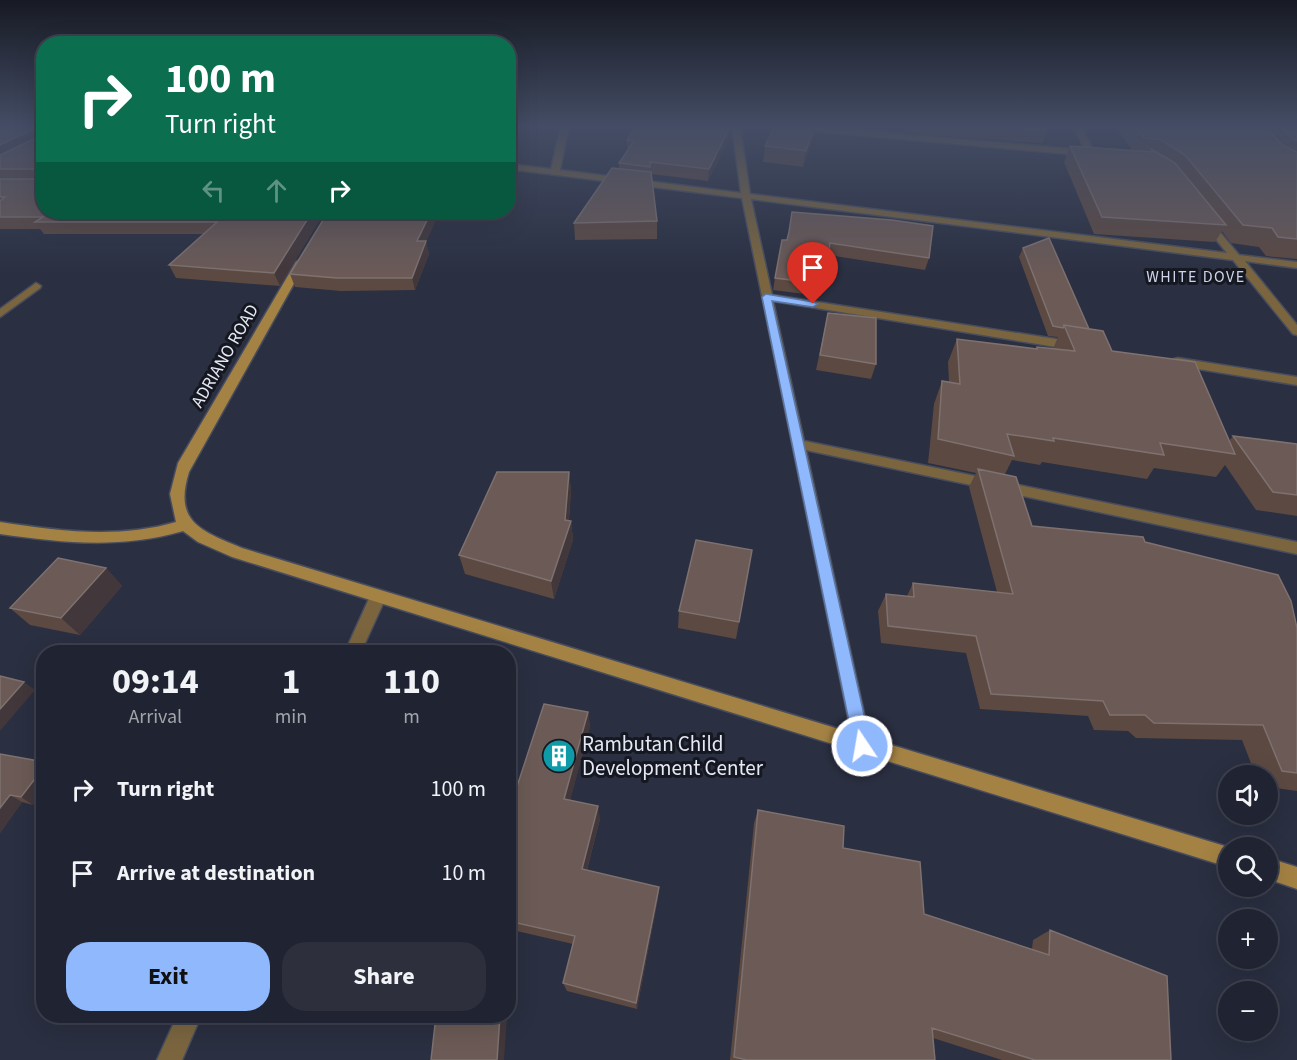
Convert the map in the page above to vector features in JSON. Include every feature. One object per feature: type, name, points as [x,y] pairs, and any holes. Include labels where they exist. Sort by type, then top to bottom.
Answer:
[{"type":"street","points":[[591,175],[1297,265]]},
{"type":"street","points":[[743,175],[766,297],[862,746]]},
{"type":"street","points":[[1199,212],[1297,332]]},
{"type":"street","name":"ADRIANO ROAD","points":[[185,525],[177,504],[177,484],[185,463],[308,251]]},
{"type":"street","points":[[0,314],[36,286]]},
{"type":"street","points":[[766,297],[1085,348]]},
{"type":"street","points":[[1167,361],[1297,381]]},
{"type":"street","points":[[798,444],[1297,548]]},
{"type":"street","points":[[0,528],[82,539],[120,540],[156,534],[185,525],[203,538],[237,553],[1218,855]]},
{"type":"street","points":[[356,645],[378,597]]},
{"type":"street","points":[[1278,872],[1297,878]]},
{"type":"street","points":[[169,1060],[186,1023]]},
{"type":"building","points":[[607,175],[651,175],[657,221],[574,223]]},
{"type":"building","points":[[1083,175],[1185,175],[1226,225],[1102,217]]},
{"type":"building","points":[[1202,175],[1297,175],[1297,239],[1278,237],[1272,228],[1243,225]]},
{"type":"building","points":[[0,179],[36,179],[36,217],[0,217],[0,201],[5,197],[0,197]]},
{"type":"building","points":[[792,212],[892,220],[933,226],[929,258],[830,243],[824,284],[775,278],[782,240],[787,240]]},
{"type":"building","points":[[40,219],[308,219],[274,273],[169,265],[217,222],[35,222]]},
{"type":"building","points":[[324,219],[428,219],[417,241],[426,241],[412,278],[337,278],[290,274]]},
{"type":"building","points":[[1049,238],[1089,329],[1064,325],[1063,328],[1053,326],[1023,248]]},
{"type":"building","points":[[828,313],[876,318],[876,364],[820,355]]},
{"type":"building","points":[[1064,325],[1103,331],[1112,351],[1195,362],[1235,454],[1160,443],[1164,455],[1053,438],[1054,441],[1007,434],[1014,456],[938,439],[942,381],[960,384],[957,339],[1037,349],[1037,347],[1075,351]]},
{"type":"building","points":[[1233,436],[1297,444],[1297,495],[1273,492]]},
{"type":"building","points":[[978,469],[1016,477],[1032,526],[1143,537],[1145,542],[1278,575],[1291,601],[1297,628],[1297,773],[1282,771],[1263,725],[1154,723],[1145,715],[1110,715],[1103,701],[991,694],[976,636],[888,626],[886,594],[914,597],[913,583],[1013,594]]},
{"type":"building","points":[[497,472],[569,472],[565,520],[571,521],[551,581],[459,555]]},
{"type":"building","points":[[696,540],[752,550],[739,622],[679,611]]},
{"type":"building","points":[[58,558],[106,568],[61,618],[10,608]]},
{"type":"building","points":[[0,676],[24,682],[0,709]]},
{"type":"building","points":[[544,704],[588,712],[564,799],[598,806],[582,869],[659,887],[636,1003],[563,983],[575,936],[516,923],[516,790]]},
{"type":"building","points":[[0,754],[36,761],[36,777],[21,797],[10,795],[0,808]]},
{"type":"building","points":[[758,810],[844,826],[843,848],[920,862],[924,914],[1049,955],[1050,930],[1167,976],[1171,1060],[1035,1060],[932,1028],[935,1060],[747,1060],[734,1057]]},
{"type":"building","points":[[435,1023],[500,1023],[497,1060],[431,1060]]},
{"type":"place","name":"Rambutan Child Development Center","points":[[559,756]]},
{"type":"district","name":"WHITE DOVE","points":[[1196,277]]},
{"type":"route","points":[[813,304],[766,297],[862,746]]}]
